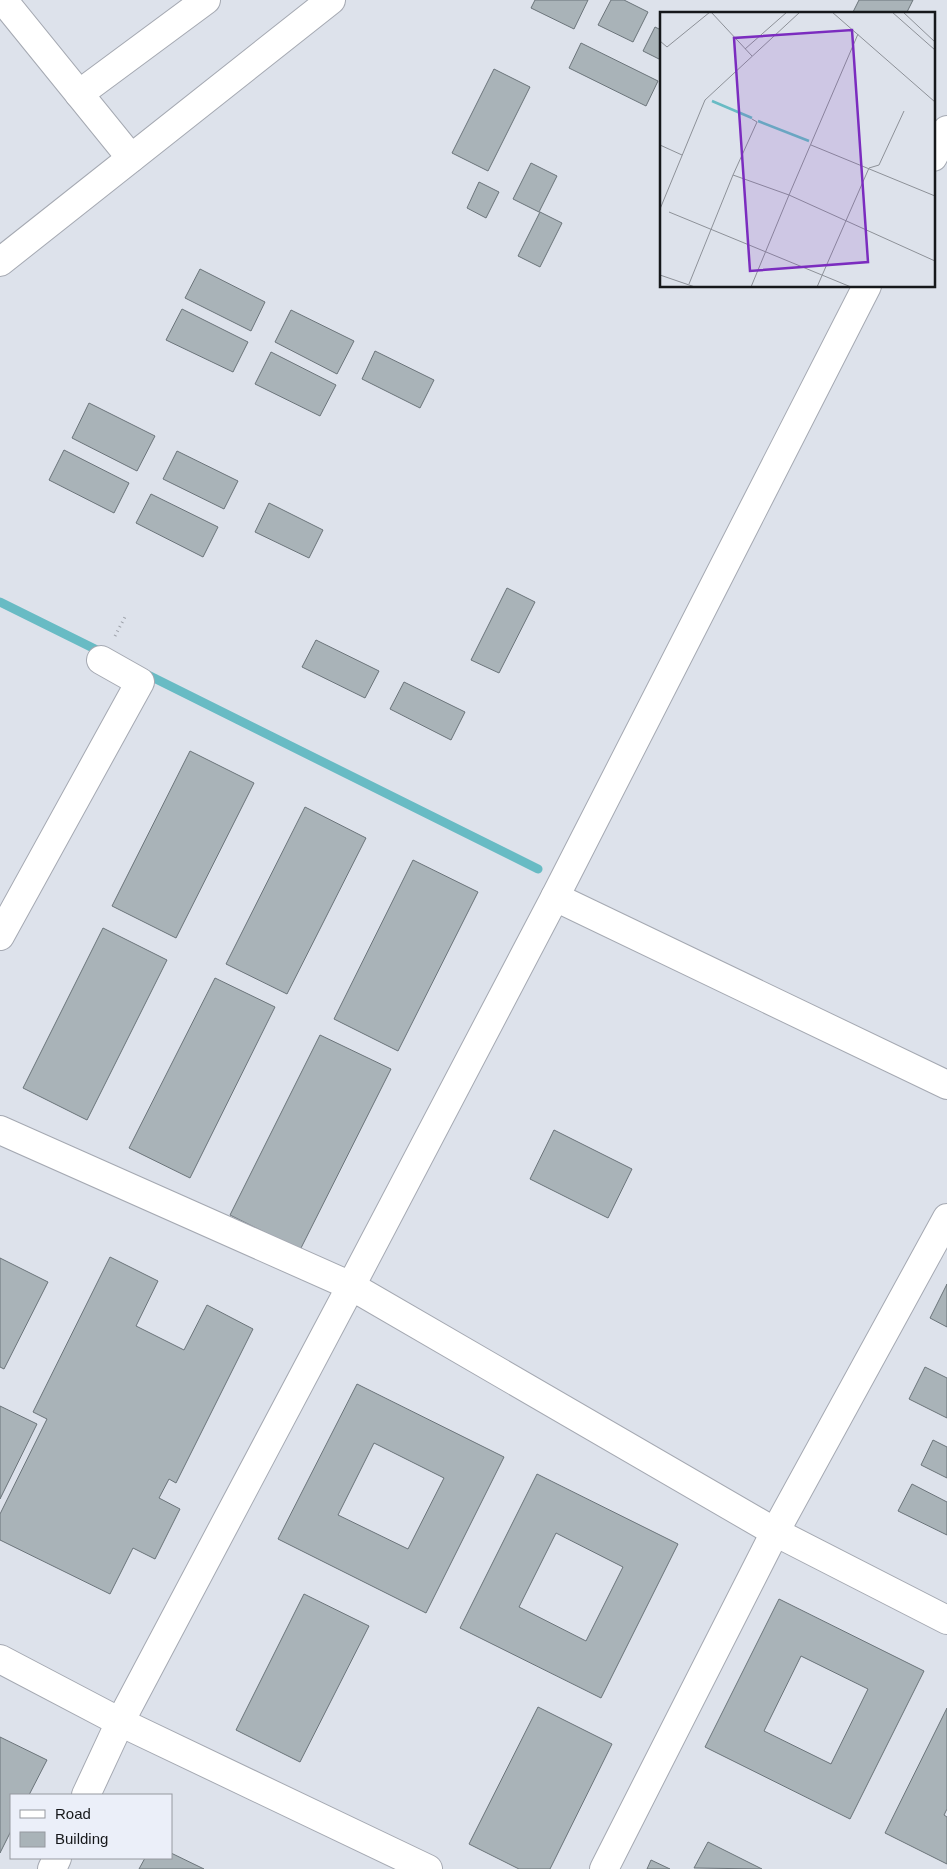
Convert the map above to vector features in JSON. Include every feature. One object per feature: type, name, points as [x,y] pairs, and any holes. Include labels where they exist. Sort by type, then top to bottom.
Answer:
[{"type":"lane","points":[[3,0],[131,158]]},
{"type":"lane","points":[[79,94],[206,0]]},
{"type":"lane","points":[[0,262],[331,0]]},
{"type":"lane","points":[[934,155],[947,130]]},
{"type":"lane","points":[[86,1794],[120,1722],[555,897],[866,288]]},
{"type":"lane","points":[[0,936],[140,682],[101,660]]},
{"type":"lane","points":[[555,897],[947,1084]]},
{"type":"lane","points":[[0,1130],[351,1286],[775,1532],[947,1620]]},
{"type":"lane","points":[[604,1869],[775,1532],[947,1218]]},
{"type":"lane","points":[[0,1659],[120,1722],[428,1869]]},
{"type":"building","points":[[535,0],[588,0],[574,29],[531,8]]},
{"type":"building","points":[[611,0],[624,0],[648,12],[633,42],[598,25]]},
{"type":"building","points":[[859,0],[913,0],[907,12],[853,12]]},
{"type":"building","points":[[655,27],[660,30],[660,60],[643,51]]},
{"type":"building","points":[[581,43],[658,81],[646,106],[569,68]]},
{"type":"building","points":[[494,69],[530,87],[488,171],[452,153]]},
{"type":"building","points":[[531,163],[557,176],[539,212],[513,199]]},
{"type":"building","points":[[479,182],[499,192],[486,218],[467,208]]},
{"type":"building","points":[[540,212],[562,223],[540,267],[518,256]]},
{"type":"building","points":[[200,269],[265,302],[251,331],[185,298]]},
{"type":"building","points":[[182,309],[248,342],[233,372],[166,340]]},
{"type":"building","points":[[291,310],[354,341],[337,374],[275,342]]},
{"type":"building","points":[[375,351],[434,380],[420,408],[362,379]]},
{"type":"building","points":[[271,352],[336,385],[320,416],[255,384]]},
{"type":"building","points":[[89,403],[155,436],[137,471],[72,438]]},
{"type":"building","points":[[64,450],[129,483],[114,513],[49,480]]},
{"type":"building","points":[[177,451],[238,481],[224,509],[163,479]]},
{"type":"building","points":[[151,494],[218,527],[203,557],[136,523]]},
{"type":"building","points":[[269,503],[323,530],[309,558],[255,532]]},
{"type":"building","points":[[507,588],[535,602],[499,673],[471,660]]},
{"type":"building","points":[[316,640],[379,671],[365,698],[302,667]]},
{"type":"building","points":[[404,682],[465,712],[451,740],[390,709]]},
{"type":"building","points":[[190,751],[254,783],[176,938],[112,906]]},
{"type":"building","points":[[305,807],[366,838],[287,994],[226,964]]},
{"type":"building","points":[[413,860],[478,892],[398,1051],[334,1019]]},
{"type":"building","points":[[103,928],[167,960],[87,1120],[23,1088]]},
{"type":"building","points":[[215,978],[275,1007],[190,1178],[129,1148]]},
{"type":"building","points":[[320,1035],[391,1069],[300,1250],[230,1215]]},
{"type":"building","points":[[554,1130],[632,1169],[608,1218],[530,1179]]},
{"type":"building","points":[[110,1257],[158,1281],[136,1326],[184,1350],[207,1305],[253,1329],[176,1483],[169,1479],[159,1498],[180,1509],[155,1559],[133,1548],[110,1594],[0,1540],[0,1514],[47,1419],[33,1412]]},
{"type":"building","points":[[0,1258],[48,1282],[4,1369],[0,1367]]},
{"type":"building","points":[[947,1284],[947,1327],[930,1318]]},
{"type":"building","points":[[925,1367],[947,1378],[947,1418],[909,1399]]},
{"type":"building","points":[[357,1384],[504,1457],[426,1613],[278,1539]],"holes":[[[374,1443],[444,1478],[408,1549],[338,1515]]]},
{"type":"building","points":[[0,1406],[37,1424],[0,1499]]},
{"type":"building","points":[[933,1440],[947,1447],[947,1478],[921,1465]]},
{"type":"building","points":[[537,1474],[678,1544],[601,1698],[460,1628]],"holes":[[[556,1533],[623,1567],[586,1641],[519,1607]]]},
{"type":"building","points":[[912,1484],[947,1502],[947,1535],[898,1511]]},
{"type":"building","points":[[304,1594],[369,1626],[300,1762],[236,1730]]},
{"type":"building","points":[[779,1599],[924,1671],[850,1819],[705,1747]],"holes":[[[801,1656],[868,1689],[831,1764],[764,1731]]]},
{"type":"building","points":[[538,1707],[612,1744],[550,1869],[519,1869],[469,1844]]},
{"type":"building","points":[[947,1708],[947,1809],[944,1815],[947,1817],[947,1864],[885,1833]]},
{"type":"building","points":[[0,1737],[47,1760],[30,1794],[10,1794],[10,1833],[0,1853]]},
{"type":"building","points":[[708,1842],[762,1869],[694,1868]]},
{"type":"building","points":[[172,1853],[204,1869],[139,1869],[144,1859],[172,1859]]},
{"type":"building","points":[[651,1860],[670,1869],[647,1869]]},
{"type":"waterway","points":[[0,602],[103,653]]},
{"type":"waterway","points":[[144,673],[538,869]]}]
